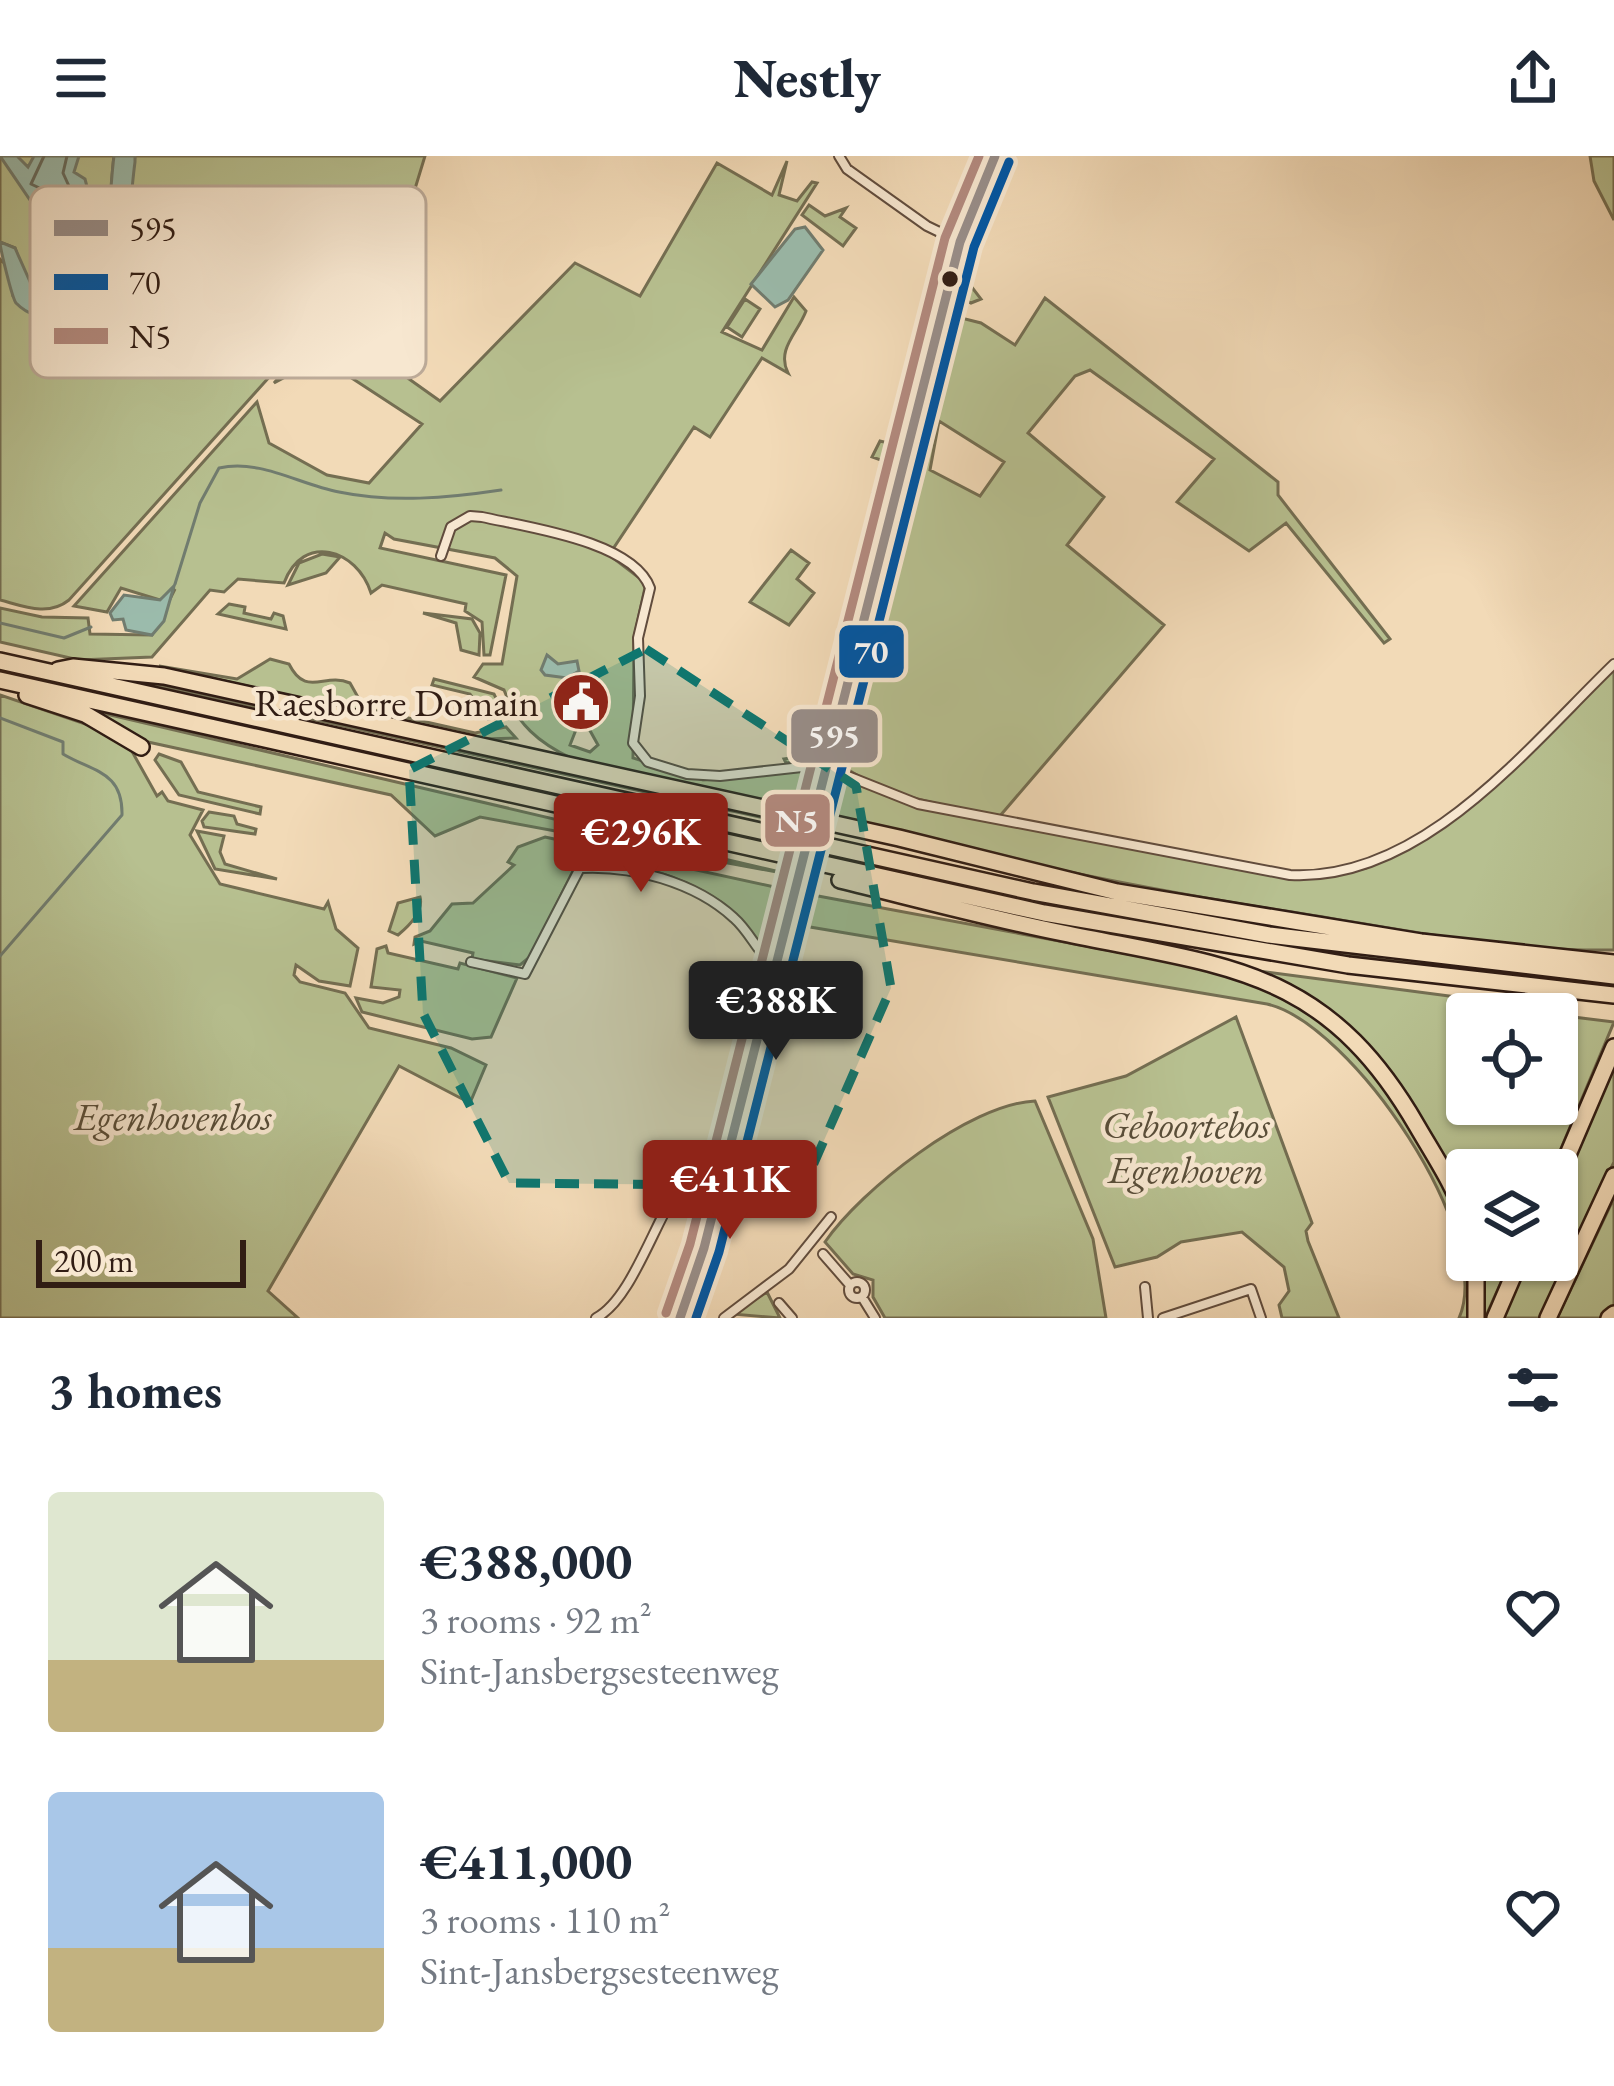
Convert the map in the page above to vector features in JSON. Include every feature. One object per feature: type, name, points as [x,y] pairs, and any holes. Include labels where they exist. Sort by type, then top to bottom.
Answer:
[{"type":"highway","points":[[0,661],[1033,892],[1269,935],[1609,969]]},
{"type":"highway","points":[[50,672],[73,667],[164,676],[1136,895],[1609,969]]},
{"type":"highway","points":[[3,680],[12,691],[86,714],[141,747]]},
{"type":"highway","points":[[3,680],[812,864],[1222,945],[1614,995]]},
{"type":"highway","points":[[837,826],[1020,881],[1033,892]]},
{"type":"highway","points":[[812,864],[833,878],[972,915],[1257,976],[1342,1026],[1385,1074],[1446,1176]]},
{"type":"highway","points":[[1148,950],[1222,945]]},
{"type":"highway","points":[[1570,1149],[1614,1047]]},
{"type":"highway","points":[[1548,1318],[1614,1176]]},
{"type":"highway","points":[[1476,1281],[1476,1318]]},
{"type":"highway","points":[[1495,1318],[1511,1281]]},
{"type":"main road","points":[[680,1318],[730,1150],[960,242],[994,156]]},
{"type":"street","points":[[839,156],[847,169],[928,226],[960,242]]},
{"type":"street","points":[[441,556],[444,535],[470,516],[562,535],[612,553],[649,583],[638,638],[637,754],[664,768],[703,777],[787,765],[827,768],[918,804],[1290,875],[1328,874],[1366,865],[1425,834],[1492,780],[1614,664]]},
{"type":"street","points":[[471,962],[525,974],[580,868],[609,866],[646,874],[708,899],[736,919],[771,964]]},
{"type":"street","points":[[596,1318],[627,1293],[686,1173],[710,1152],[730,1150]]},
{"type":"street","points":[[724,1318],[789,1270],[831,1217]]},
{"type":"street","points":[[823,1254],[850,1285],[850,1294],[862,1297],[875,1318]]},
{"type":"street","points":[[1145,1287],[1148,1318]]},
{"type":"street","points":[[1163,1318],[1251,1289],[1261,1318]]},
{"type":"street","points":[[779,1303],[792,1318]]},
{"type":"street","points":[[1204,1305],[1207,1318]]},
{"type":"highlighted area","points":[[646,649],[856,786],[891,988],[804,1186],[509,1183],[423,1013],[409,770]]},
{"type":"green space","points":[[0,156],[114,156],[111,186],[30,186],[30,289],[15,248],[0,242]]},
{"type":"green space","points":[[135,156],[425,156],[416,186],[131,186]]},
{"type":"green space","points":[[1590,156],[1614,156],[1614,220],[1594,181]]},
{"type":"green space","points":[[787,161],[779,195],[797,201],[812,182],[817,183],[722,332],[762,350],[794,297],[806,311],[786,349],[788,373],[762,358],[710,437],[694,427],[609,555],[646,583],[634,638],[633,758],[703,780],[806,768],[818,779],[808,813],[571,758],[549,746],[522,723],[504,690],[474,677],[483,664],[502,664],[517,576],[495,558],[394,539],[385,533],[380,548],[506,575],[490,655],[484,655],[482,622],[465,611],[466,604],[382,585],[371,593],[354,566],[329,552],[304,557],[284,583],[238,579],[224,592],[210,590],[152,657],[79,660],[0,642],[0,608],[42,617],[88,618],[90,634],[152,635],[175,589],[160,600],[121,588],[107,612],[74,606],[257,402],[269,443],[327,475],[369,483],[422,424],[352,378],[408,378],[440,401],[575,263],[640,296],[717,163],[772,195]],"holes":[[[574,685],[589,690],[586,701],[595,706],[588,727],[598,745],[590,752],[570,745],[577,727],[561,721]]]},
{"type":"green space","points":[[809,205],[825,216],[846,208],[840,217],[856,228],[843,246],[802,215]]},
{"type":"green space","points":[[0,259],[9,268],[13,296],[29,311],[30,378],[268,378],[69,600],[44,609],[0,600]]},
{"type":"green space","points":[[955,261],[968,268],[964,277],[981,299],[971,303],[960,297],[957,317],[981,323],[1015,345],[1045,298],[1278,482],[1278,495],[1390,639],[1384,643],[1286,523],[1249,551],[1177,502],[1214,459],[1090,370],[1075,376],[1028,433],[1104,497],[1067,545],[1164,625],[999,817],[882,787],[841,764],[825,748],[814,759],[786,763],[784,759],[805,756],[819,742],[859,590],[873,494],[889,498],[898,466],[872,457],[880,441],[896,445],[916,366],[928,366]],"holes":[[[939,421],[1004,462],[980,496],[930,470]]]},
{"type":"green space","points":[[745,299],[760,309],[742,337],[727,327]]},
{"type":"green space","points":[[791,550],[809,563],[797,579],[814,593],[789,625],[750,602]]},
{"type":"green space","points":[[322,554],[340,557],[326,573],[288,585],[299,563]]},
{"type":"green space","points":[[229,604],[271,619],[274,613],[283,616],[286,629],[218,614]]},
{"type":"green space","points":[[423,613],[472,619],[480,633],[479,655],[461,650],[456,623]]},
{"type":"green space","points":[[270,659],[289,664],[302,680],[350,683],[364,708],[475,733],[506,727],[516,738],[482,739],[159,666],[237,679]]},
{"type":"green space","points":[[0,668],[799,849],[798,854],[0,672]]},
{"type":"green space","points":[[1614,668],[1614,950],[1487,943],[1221,901],[822,816],[829,780],[837,775],[917,807],[1265,873],[1330,876],[1366,868],[1426,837],[1493,783]]},
{"type":"green space","points":[[145,677],[805,823],[805,827],[124,678]]},
{"type":"green space","points":[[434,679],[494,694],[505,717],[488,719],[470,694],[432,685]]},
{"type":"green space","name":"Egenhovenbos","points":[[0,695],[103,730],[129,746],[157,796],[162,792],[168,801],[203,810],[190,835],[220,884],[324,909],[328,902],[336,929],[358,948],[350,986],[319,981],[296,965],[294,975],[300,982],[345,993],[369,1028],[451,1048],[486,1065],[470,1103],[399,1066],[268,1291],[298,1318],[0,1318]]},
{"type":"green space","points":[[85,709],[793,875],[480,817],[435,836],[391,795],[148,742]]},
{"type":"green space","points":[[159,754],[181,762],[198,792],[261,807],[260,814],[179,795],[155,760]]},
{"type":"green space","points":[[209,812],[234,816],[237,824],[256,829],[255,834],[204,827],[202,821]]},
{"type":"green space","points":[[197,831],[224,836],[220,852],[225,864],[277,879],[215,869]]},
{"type":"green space","points":[[545,837],[788,890],[775,947],[765,953],[734,912],[706,893],[651,870],[611,863],[575,867],[531,956],[520,965],[472,959],[473,953],[421,941],[414,944],[415,937],[430,931],[452,904],[473,903],[514,865],[508,862],[518,847]]},
{"type":"green space","points":[[949,881],[1222,934],[1598,983],[1596,988],[1271,943],[947,886]]},
{"type":"green space","points":[[802,893],[1193,966],[1266,988],[1330,1025],[1380,1078],[1442,1177],[1446,1211],[1408,1137],[1374,1090],[1338,1049],[1301,1020],[1267,1004],[794,922]]},
{"type":"green space","points":[[420,897],[411,923],[398,935],[389,931],[398,903]]},
{"type":"green space","points":[[386,946],[388,953],[458,969],[460,963],[517,978],[491,1037],[472,1039],[362,1012],[356,998],[383,1003],[399,997],[400,990],[371,987],[377,949]]},
{"type":"green space","points":[[1258,971],[1446,996],[1446,1125],[1571,1125],[1561,1149],[1446,1149],[1446,1172],[1384,1071],[1361,1043],[1300,994]]},
{"type":"green space","name":"Geboortebos Egenhoven","points":[[1236,1017],[1312,1223],[1306,1231],[1308,1241],[1339,1318],[1282,1318],[1279,1305],[1289,1291],[1284,1267],[1242,1232],[1181,1242],[1157,1257],[1115,1267],[1048,1097],[1126,1076]]},
{"type":"green space","points":[[1578,1018],[1614,1022],[1578,1108]]},
{"type":"green space","points":[[1614,1057],[1614,1162],[1578,1240],[1575,1149]]},
{"type":"green space","name":"Geboortebos Egenhoven","points":[[1035,1101],[1093,1239],[1106,1318],[885,1318],[873,1297],[873,1280],[853,1274],[825,1242],[864,1198],[919,1153],[979,1117]]},
{"type":"green space","points":[[1614,1198],[1614,1307],[1602,1318],[1557,1318]]},
{"type":"green space","points":[[1465,1281],[1470,1281],[1469,1318],[1459,1318]]},
{"type":"green space","points":[[1481,1281],[1502,1281],[1485,1318],[1481,1318]]},
{"type":"green space","points":[[1517,1281],[1559,1281],[1542,1318],[1500,1318]]},
{"type":"green space","points":[[767,1292],[780,1318],[732,1314]]},
{"type":"water","points":[[0,156],[17,156],[28,167],[34,156],[79,156],[74,172],[87,186],[30,186],[30,200]]},
{"type":"water","points":[[114,156],[135,156],[132,186],[111,186]]},
{"type":"water","points":[[805,227],[823,250],[788,300],[775,307],[751,284],[795,229]]},
{"type":"water","points":[[0,242],[15,248],[30,282],[30,313],[14,299]]},
{"type":"water","points":[[174,586],[164,621],[152,635],[126,630],[123,619],[113,620],[110,613],[124,595],[160,600]]},
{"type":"water","points":[[547,655],[558,664],[577,661],[579,671],[567,678],[545,675],[541,670]]},
{"type":"waterway","points":[[175,584],[200,503],[219,468],[250,467],[324,488],[379,497],[501,490]]},
{"type":"waterway","points":[[0,623],[64,638],[91,627]]},
{"type":"waterway","points":[[0,718],[63,742],[63,754],[112,781],[122,815],[0,956]]},
{"type":"transit line","name":"N5","points":[[666,1313],[690,1244],[945,238],[979,156]]},
{"type":"transit line","name":"595","points":[[680,1318],[704,1248],[960,242],[995,156]]},
{"type":"transit line","name":"70","points":[[696,1318],[719,1252],[974,247],[1009,162]]},
{"type":"place","name":"Raesborre Domain","points":[[581,702]]}]
